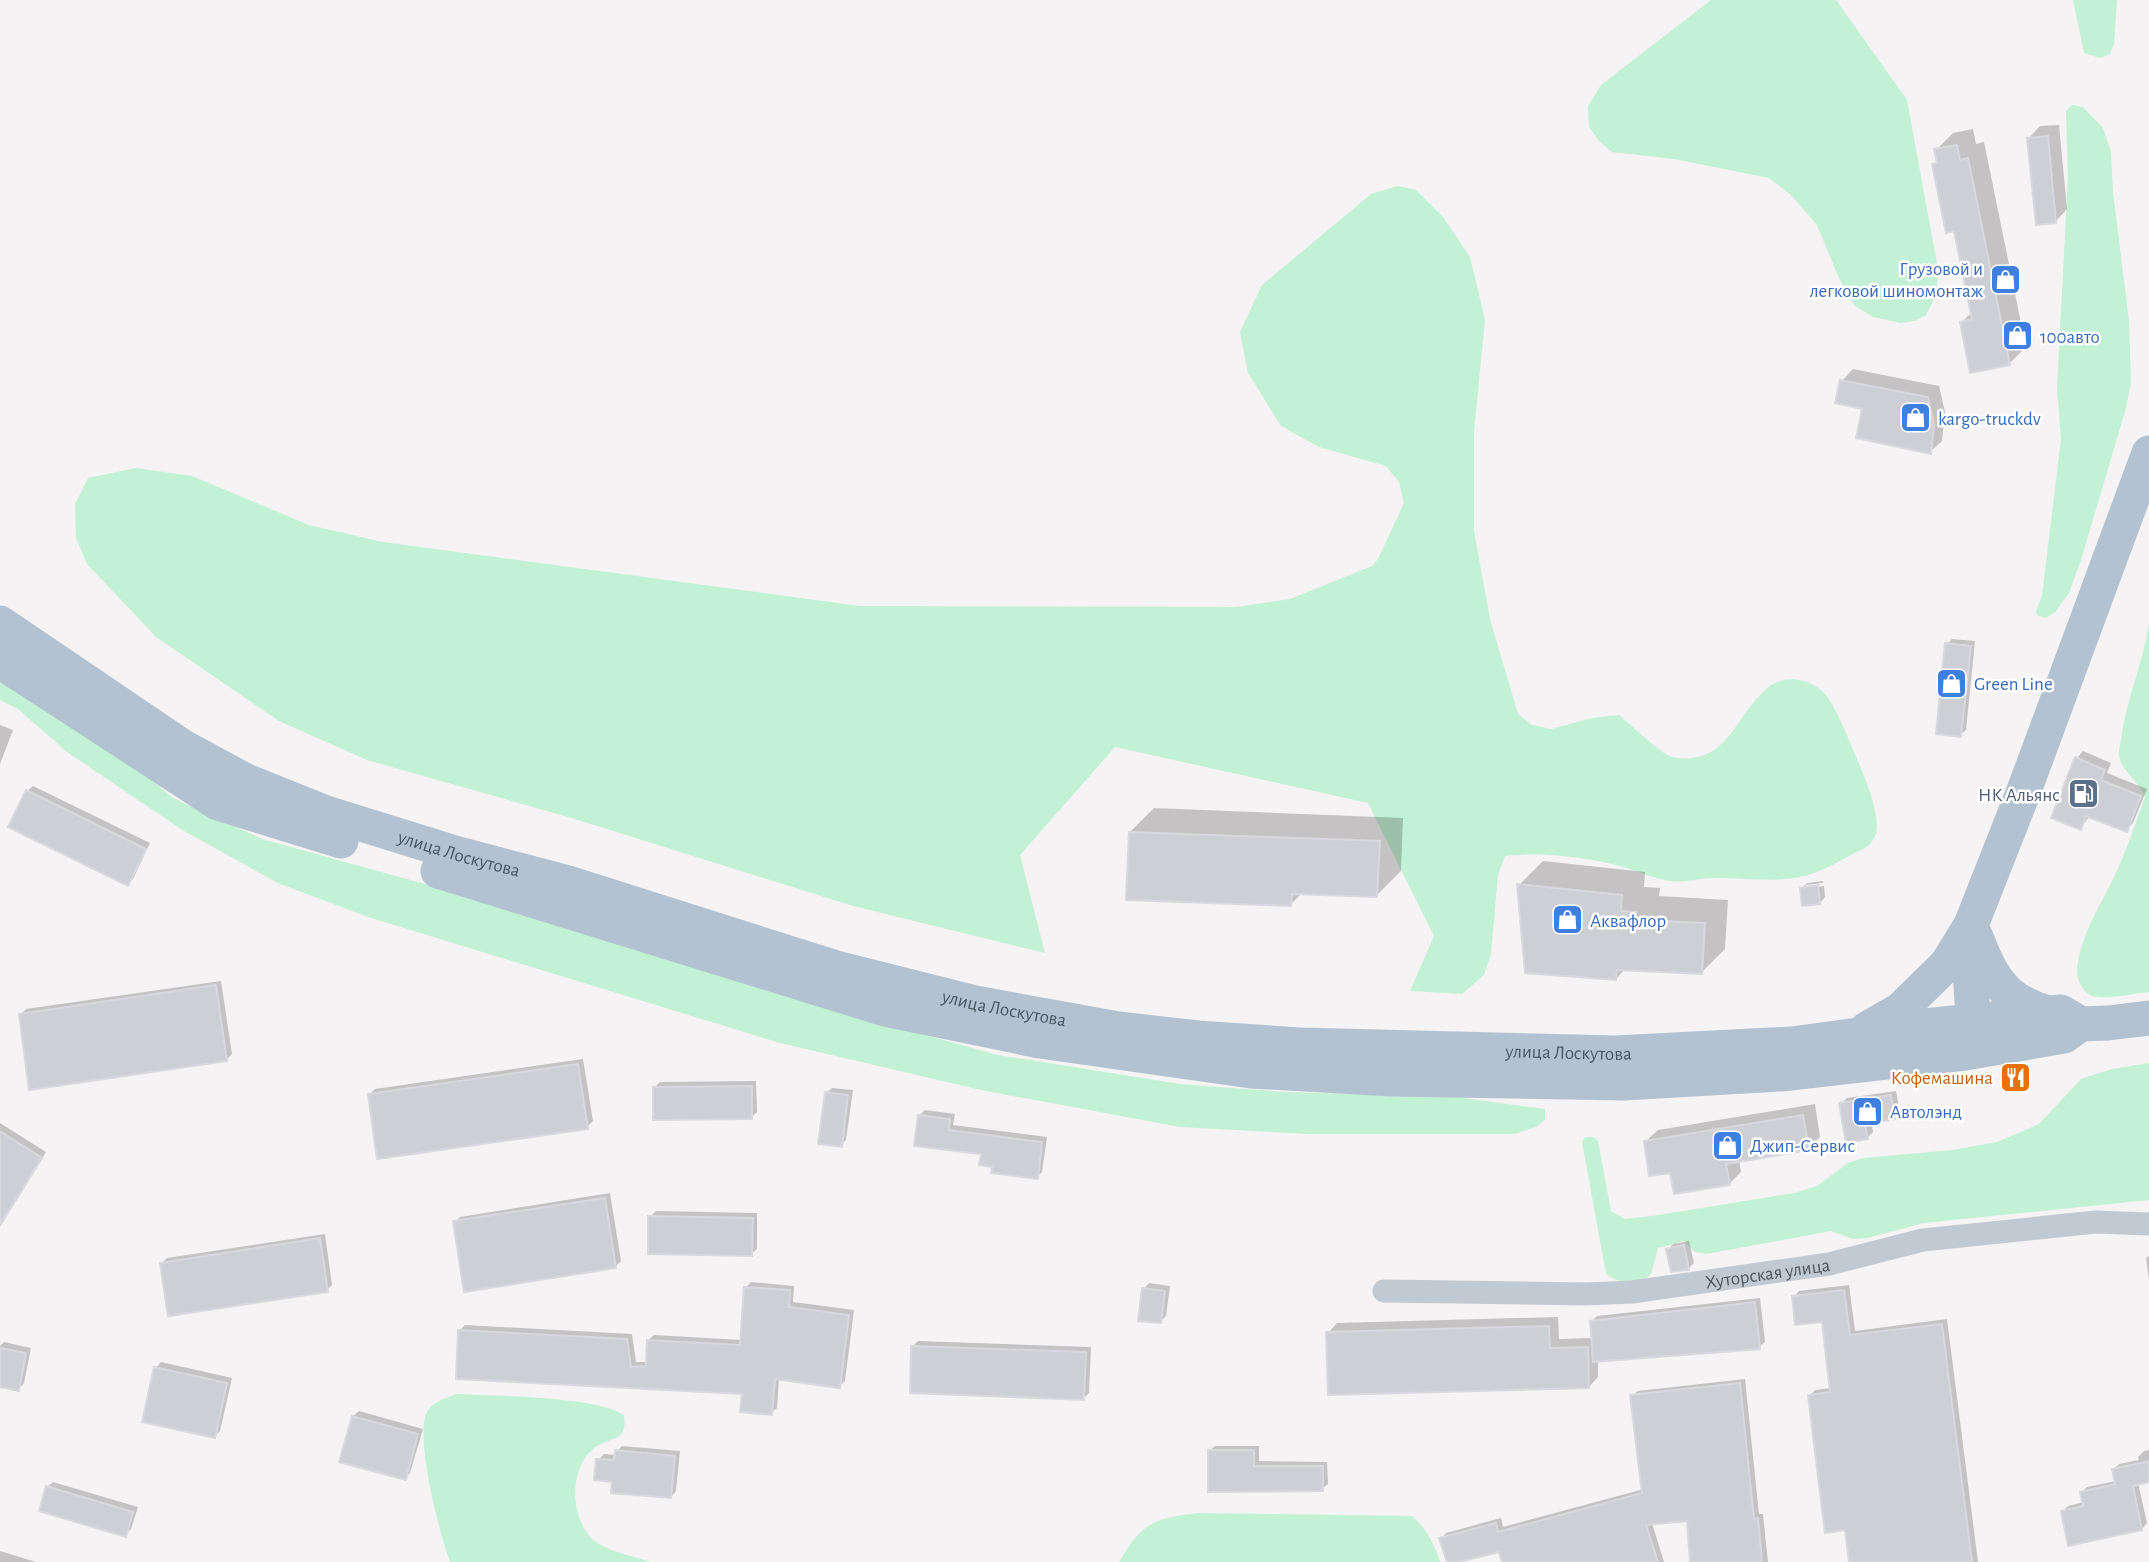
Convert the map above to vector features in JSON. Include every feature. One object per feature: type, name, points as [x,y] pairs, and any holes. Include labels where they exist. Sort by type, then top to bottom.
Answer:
[{"type":"main road","points":[[1854,1036],[1900,1010],[1947,964],[1971,925],[2025,788],[2149,453]]},
{"type":"main road","name":"улица Лоскутова","points":[[0,623],[183,747],[246,782],[303,804],[458,853],[568,883],[836,968],[975,1003],[1118,1029],[1198,1038],[1300,1045],[1616,1053],[1766,1046],[1854,1036],[2064,1036],[2094,1023]]},
{"type":"main road","name":"улица Лоскутова","points":[[0,661],[218,803],[885,1009],[1040,1041],[1251,1071],[1392,1079],[1624,1083],[1780,1074],[1977,1036],[2047,1013],[2062,1012],[2094,1023]]},
{"type":"main road","points":[[1971,925],[1986,963],[2002,986],[2017,1000],[2047,1013]]},
{"type":"main road","points":[[1971,925],[1970,977],[1977,1036]]},
{"type":"main road","points":[[2094,1023],[2149,1018]]},
{"type":"street","name":"Хуторская улица","points":[[1384,1291],[1586,1294],[1632,1292],[1829,1264],[1923,1240],[2096,1222],[2149,1224]]},
{"type":"green space","points":[[1711,0],[1836,0],[1907,100],[1938,269],[1936,295],[1926,315],[1915,321],[1901,323],[1873,317],[1854,305],[1838,276],[1817,225],[1791,195],[1769,178],[1674,159],[1612,152],[1599,141],[1589,127],[1588,106],[1601,85]]},
{"type":"green space","points":[[2073,0],[2117,0],[2114,44],[2110,54],[2100,58],[2084,53]]},
{"type":"green space","points":[[2072,105],[2083,107],[2103,128],[2111,152],[2113,192],[2129,321],[2131,382],[2126,408],[2069,593],[2055,612],[2045,618],[2037,615],[2036,611],[2042,596],[2061,439],[2057,388],[2068,177],[2066,111]]},
{"type":"green space","points":[[1398,186],[1416,190],[1443,217],[1470,257],[1485,320],[1474,431],[1474,531],[1490,619],[1518,714],[1532,725],[1551,729],[1592,718],[1619,715],[1667,755],[1690,758],[1705,755],[1717,748],[1771,685],[1795,679],[1803,681],[1819,688],[1830,700],[1863,774],[1871,795],[1877,826],[1869,845],[1815,873],[1772,880],[1713,878],[1676,881],[1659,879],[1593,860],[1548,855],[1505,856],[1498,875],[1491,954],[1484,975],[1462,994],[1410,991],[1434,936],[1368,803],[1115,747],[1020,855],[1045,953],[853,906],[575,819],[367,760],[279,721],[156,637],[87,564],[76,538],[75,504],[88,478],[136,468],[192,476],[309,525],[383,542],[860,606],[1236,607],[1290,599],[1372,566],[1378,559],[1404,503],[1399,482],[1386,466],[1319,447],[1281,426],[1248,373],[1240,332],[1262,285],[1371,194]]},
{"type":"green space","points":[[2149,624],[2149,992],[2095,997],[2081,985],[2077,967],[2084,939],[2120,864],[2145,797],[2121,762],[2119,753]]},
{"type":"green space","points":[[0,669],[121,754],[173,798],[262,839],[635,942],[812,1004],[998,1055],[1180,1084],[1286,1092],[1456,1097],[1545,1109],[1545,1120],[1536,1127],[1514,1134],[1308,1134],[1180,1127],[981,1090],[780,1043],[368,917],[278,883],[184,831],[67,752],[18,709],[0,700]]},
{"type":"green space","points":[[2149,1063],[2149,1200],[1924,1223],[1867,1238],[1853,1239],[1831,1231],[1706,1254],[1695,1252],[1684,1241],[1658,1248],[1651,1274],[1646,1278],[1623,1282],[1606,1274],[1582,1142],[1585,1137],[1594,1137],[1598,1141],[1611,1211],[1625,1219],[1652,1216],[1794,1193],[1817,1186],[1848,1163],[1863,1158],[1953,1150],[1997,1142],[2039,1124],[2081,1079],[2112,1069]]},
{"type":"green space","points":[[456,1394],[568,1401],[610,1409],[624,1415],[625,1424],[620,1435],[599,1445],[585,1458],[579,1470],[575,1498],[582,1525],[589,1536],[599,1544],[650,1562],[450,1562],[430,1484],[424,1422],[431,1407]]},
{"type":"green space","points":[[1199,1513],[1412,1516],[1429,1537],[1440,1562],[1119,1562],[1135,1538],[1151,1524],[1171,1517]]},
{"type":"building","points":[[2048,136],[2056,223],[2036,225],[2027,138]]},
{"type":"building","points":[[1957,145],[1960,160],[1968,158],[2010,365],[1970,373],[1960,322],[1972,319],[1954,231],[1946,233],[1932,164],[1937,163],[1934,149]]},
{"type":"building","points":[[1840,380],[1928,397],[1934,425],[1931,454],[1856,438],[1862,409],[1835,403]]},
{"type":"building","points":[[1945,643],[1971,646],[1961,737],[1936,734]]},
{"type":"building","points":[[2075,757],[2105,770],[2101,780],[2141,796],[2127,832],[2086,816],[2081,830],[2051,818]]},
{"type":"building","points":[[26,790],[146,849],[128,886],[8,827]]},
{"type":"building","points":[[1129,832],[1380,841],[1377,897],[1292,894],[1291,906],[1126,900]]},
{"type":"building","points":[[1517,884],[1622,895],[1621,911],[1636,912],[1636,920],[1705,923],[1702,974],[1617,970],[1616,980],[1525,973]]},
{"type":"building","points":[[1818,885],[1820,904],[1802,906],[1800,888]]},
{"type":"building","points":[[216,985],[227,1061],[29,1090],[19,1014]]},
{"type":"building","points":[[578,1064],[588,1129],[377,1159],[368,1094]]},
{"type":"building","points":[[752,1086],[752,1119],[653,1120],[653,1087]]},
{"type":"building","points":[[825,1092],[848,1095],[842,1147],[818,1144]]},
{"type":"building","name":"Автолэнд","points":[[1891,1095],[1895,1119],[1865,1124],[1868,1139],[1846,1143],[1839,1103]]},
{"type":"building","points":[[918,1115],[950,1119],[949,1130],[1042,1142],[1038,1179],[991,1173],[992,1167],[979,1165],[981,1154],[914,1146]]},
{"type":"building","name":"Джип-Сервис","points":[[1803,1115],[1809,1150],[1726,1164],[1730,1185],[1674,1194],[1670,1173],[1649,1176],[1644,1141]]},
{"type":"building","points":[[0,1131],[42,1158],[0,1225]]},
{"type":"building","points":[[605,1198],[616,1268],[464,1292],[453,1221]]},
{"type":"building","points":[[648,1216],[753,1218],[752,1256],[648,1254]]},
{"type":"building","points":[[320,1238],[328,1292],[168,1316],[160,1263]]},
{"type":"building","points":[[1684,1245],[1689,1270],[1671,1272],[1666,1249]]},
{"type":"building","points":[[744,1287],[790,1290],[789,1307],[849,1315],[840,1388],[775,1379],[772,1415],[740,1412],[742,1394],[456,1379],[458,1330],[627,1339],[631,1367],[646,1366],[647,1340],[740,1345]]},
{"type":"building","points":[[1142,1288],[1165,1291],[1161,1323],[1138,1321]]},
{"type":"building","points":[[1844,1290],[1850,1335],[1942,1324],[1972,1562],[1849,1562],[1845,1530],[1825,1533],[1808,1395],[1830,1392],[1822,1322],[1795,1325],[1792,1296]]},
{"type":"building","points":[[1755,1302],[1760,1349],[1593,1362],[1590,1321]]},
{"type":"building","points":[[1549,1326],[1550,1348],[1588,1347],[1589,1388],[1328,1395],[1326,1332]]},
{"type":"building","points":[[911,1346],[1086,1352],[1084,1400],[910,1393]]},
{"type":"building","points":[[0,1348],[26,1353],[19,1391],[0,1387]]},
{"type":"building","points":[[154,1367],[227,1383],[215,1438],[142,1422]]},
{"type":"building","points":[[1740,1383],[1754,1519],[1758,1518],[1762,1562],[1690,1562],[1687,1521],[1646,1525],[1658,1562],[1502,1562],[1499,1552],[1459,1562],[1447,1562],[1439,1538],[1496,1523],[1498,1532],[1642,1493],[1630,1395]]},
{"type":"building","points":[[352,1416],[418,1434],[406,1480],[339,1462]]},
{"type":"building","points":[[615,1450],[675,1456],[671,1498],[611,1493],[612,1482],[594,1480],[596,1459],[614,1460]]},
{"type":"building","points":[[1208,1450],[1254,1450],[1254,1466],[1323,1466],[1323,1491],[1208,1492]]},
{"type":"building","points":[[2149,1461],[2149,1482],[2133,1486],[2142,1530],[2068,1546],[2061,1511],[2083,1506],[2080,1492],[2115,1484],[2112,1469]]},
{"type":"building","points":[[46,1486],[133,1512],[126,1537],[39,1511]]},
{"type":"place","name":"Грузовой и легковой шиномонтаж","points":[[2006,279]]},
{"type":"place","name":"100авто","points":[[2017,336]]},
{"type":"place","name":"kargo-truckdv","points":[[1915,418]]},
{"type":"place","name":"Green Line","points":[[1951,683]]},
{"type":"place","name":"НК Альянс","points":[[2083,794]]},
{"type":"place","name":"Аквафлор","points":[[1567,920]]},
{"type":"place","name":"Кофемашина","points":[[2016,1077]]},
{"type":"place","name":"Автолэнд","points":[[1867,1111]]},
{"type":"place","name":"Джип-Сервис","points":[[1727,1145]]}]
